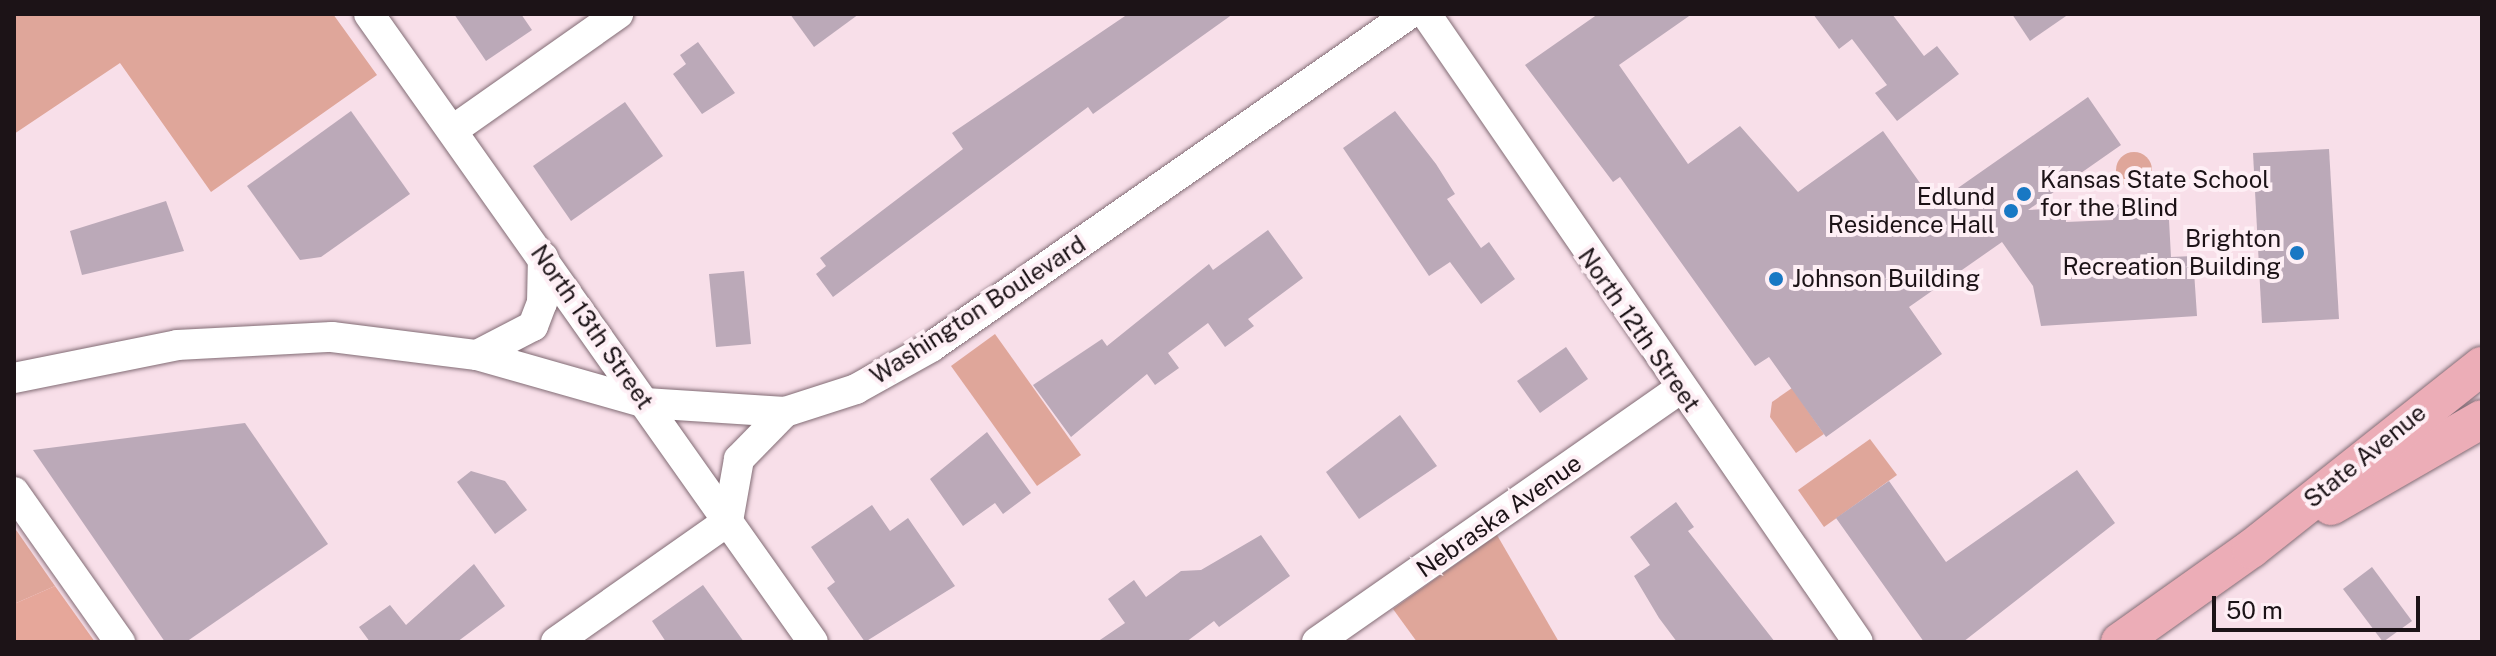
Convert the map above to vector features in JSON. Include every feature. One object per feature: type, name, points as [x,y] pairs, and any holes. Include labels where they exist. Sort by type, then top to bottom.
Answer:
[{"type":"main road","name":"State Avenue","points":[[2120,642],[2251,549],[2482,366]]},
{"type":"main road","name":"State Avenue","points":[[2251,549],[2482,419]]},
{"type":"street","name":"North 13th Street","points":[[369,14],[813,642]]},
{"type":"street","points":[[453,130],[618,14]]},
{"type":"street","name":"Washington Boulevard","points":[[14,378],[177,345],[332,337],[477,355],[645,403],[785,412],[856,389],[931,347],[1409,14]]},
{"type":"street","name":"North 12th Street","points":[[1426,14],[1680,389],[1858,642]]},
{"type":"street","points":[[477,355],[533,326],[542,303],[543,257]]},
{"type":"street","name":"Nebraska Avenue","points":[[1317,642],[1680,389]]},
{"type":"street","points":[[556,642],[728,521],[739,459],[785,412]]},
{"type":"street","points":[[14,492],[120,642]]},
{"type":"shaded area","points":[[14,14],[333,14],[377,75],[211,192],[120,63],[14,134]]},
{"type":"shaded area","points":[[2134,152],[2147,157],[2152,170],[2147,183],[2134,188],[2121,183],[2116,170],[2121,157]]},
{"type":"shaded area","points":[[995,334],[1081,455],[1037,486],[951,366]]},
{"type":"shaded area","points":[[1792,388],[1824,434],[1796,453],[1770,417],[1772,402]]},
{"type":"shaded area","points":[[1870,439],[1897,475],[1824,527],[1798,490]]},
{"type":"shaded area","points":[[14,527],[55,586],[14,604]]},
{"type":"shaded area","points":[[1497,535],[1559,642],[1417,642],[1393,609]]},
{"type":"shaded area","points":[[55,586],[95,642],[14,642],[14,604]]},
{"type":"building","points":[[454,14],[521,14],[532,30],[486,61]]},
{"type":"building","points":[[790,14],[859,14],[814,47]]},
{"type":"building","points":[[1128,14],[1233,14],[1093,114],[1088,107],[833,297],[816,274],[826,266],[820,258],[963,149],[952,133]]},
{"type":"building","points":[[1598,14],[1692,14],[1619,65],[1688,164],[1740,126],[1798,192],[1883,131],[1935,204],[2088,97],[2121,145],[2028,210],[2066,208],[2066,222],[2113,220],[2112,205],[2168,201],[2171,257],[2193,256],[2197,316],[2041,326],[2033,286],[2002,242],[1909,307],[1942,354],[1826,437],[1769,357],[1755,366],[1620,177],[1613,182],[1525,65]]},
{"type":"building","points":[[1813,14],[1892,14],[1924,56],[1937,46],[1959,74],[1897,121],[1875,93],[1887,85],[1852,39],[1839,49]]},
{"type":"building","points":[[2012,14],[2069,14],[2030,41]]},
{"type":"building","points":[[698,42],[735,93],[702,114],[673,74],[686,64],[680,55]]},
{"type":"building","points":[[625,102],[663,156],[571,221],[533,166]]},
{"type":"building","points":[[351,111],[410,194],[321,257],[300,260],[247,186]]},
{"type":"building","points":[[1395,111],[1455,194],[1447,199],[1481,248],[1489,242],[1515,279],[1481,304],[1450,262],[1429,276],[1343,148]]},
{"type":"building","name":"Brighton Recreation Building","points":[[2329,149],[2339,319],[2262,323],[2253,153]]},
{"type":"building","points":[[166,201],[184,251],[82,275],[70,231]]},
{"type":"building","points":[[1268,230],[1303,278],[1248,319],[1254,326],[1225,347],[1208,323],[1168,353],[1179,368],[1155,385],[1147,374],[1071,437],[1033,385],[1102,339],[1107,346],[1209,264],[1213,270]]},
{"type":"building","points":[[744,271],[751,344],[716,347],[709,274]]},
{"type":"building","points":[[1566,347],[1588,379],[1540,413],[1517,381]]},
{"type":"building","points":[[1400,415],[1437,466],[1359,519],[1326,472]]},
{"type":"building","points":[[245,423],[328,544],[186,642],[165,642],[33,450]]},
{"type":"building","points":[[987,432],[1031,493],[1003,514],[995,503],[963,526],[930,479]]},
{"type":"building","points":[[2077,470],[2115,523],[1963,642],[1924,642],[1836,518],[1889,481],[1946,562]]},
{"type":"building","points":[[471,471],[505,481],[527,510],[495,534],[457,482]]},
{"type":"building","points":[[1676,502],[1694,527],[1688,531],[1775,642],[1677,642],[1659,618],[1634,576],[1650,565],[1630,537]]},
{"type":"building","points":[[872,505],[890,531],[908,518],[955,586],[865,642],[827,588],[835,582],[811,547]]},
{"type":"building","points":[[1261,535],[1290,576],[1219,627],[1214,621],[1186,642],[1097,642],[1125,623],[1108,599],[1134,580],[1146,597],[1181,571],[1201,570]]},
{"type":"building","points":[[474,564],[505,606],[457,642],[370,642],[359,627],[390,605],[406,625]]},
{"type":"building","points":[[2372,567],[2412,621],[2383,642],[2343,589]]},
{"type":"building","points":[[703,585],[744,642],[666,642],[652,621]]},
{"type":"place","name":"Kansas State School for the Blind","points":[[2024,194]]},
{"type":"place","name":"Edlund Residence Hall","points":[[2011,211]]},
{"type":"place","name":"Brighton Recreation Building","points":[[2297,253]]},
{"type":"place","name":"Johnson Building","points":[[1776,279]]}]
